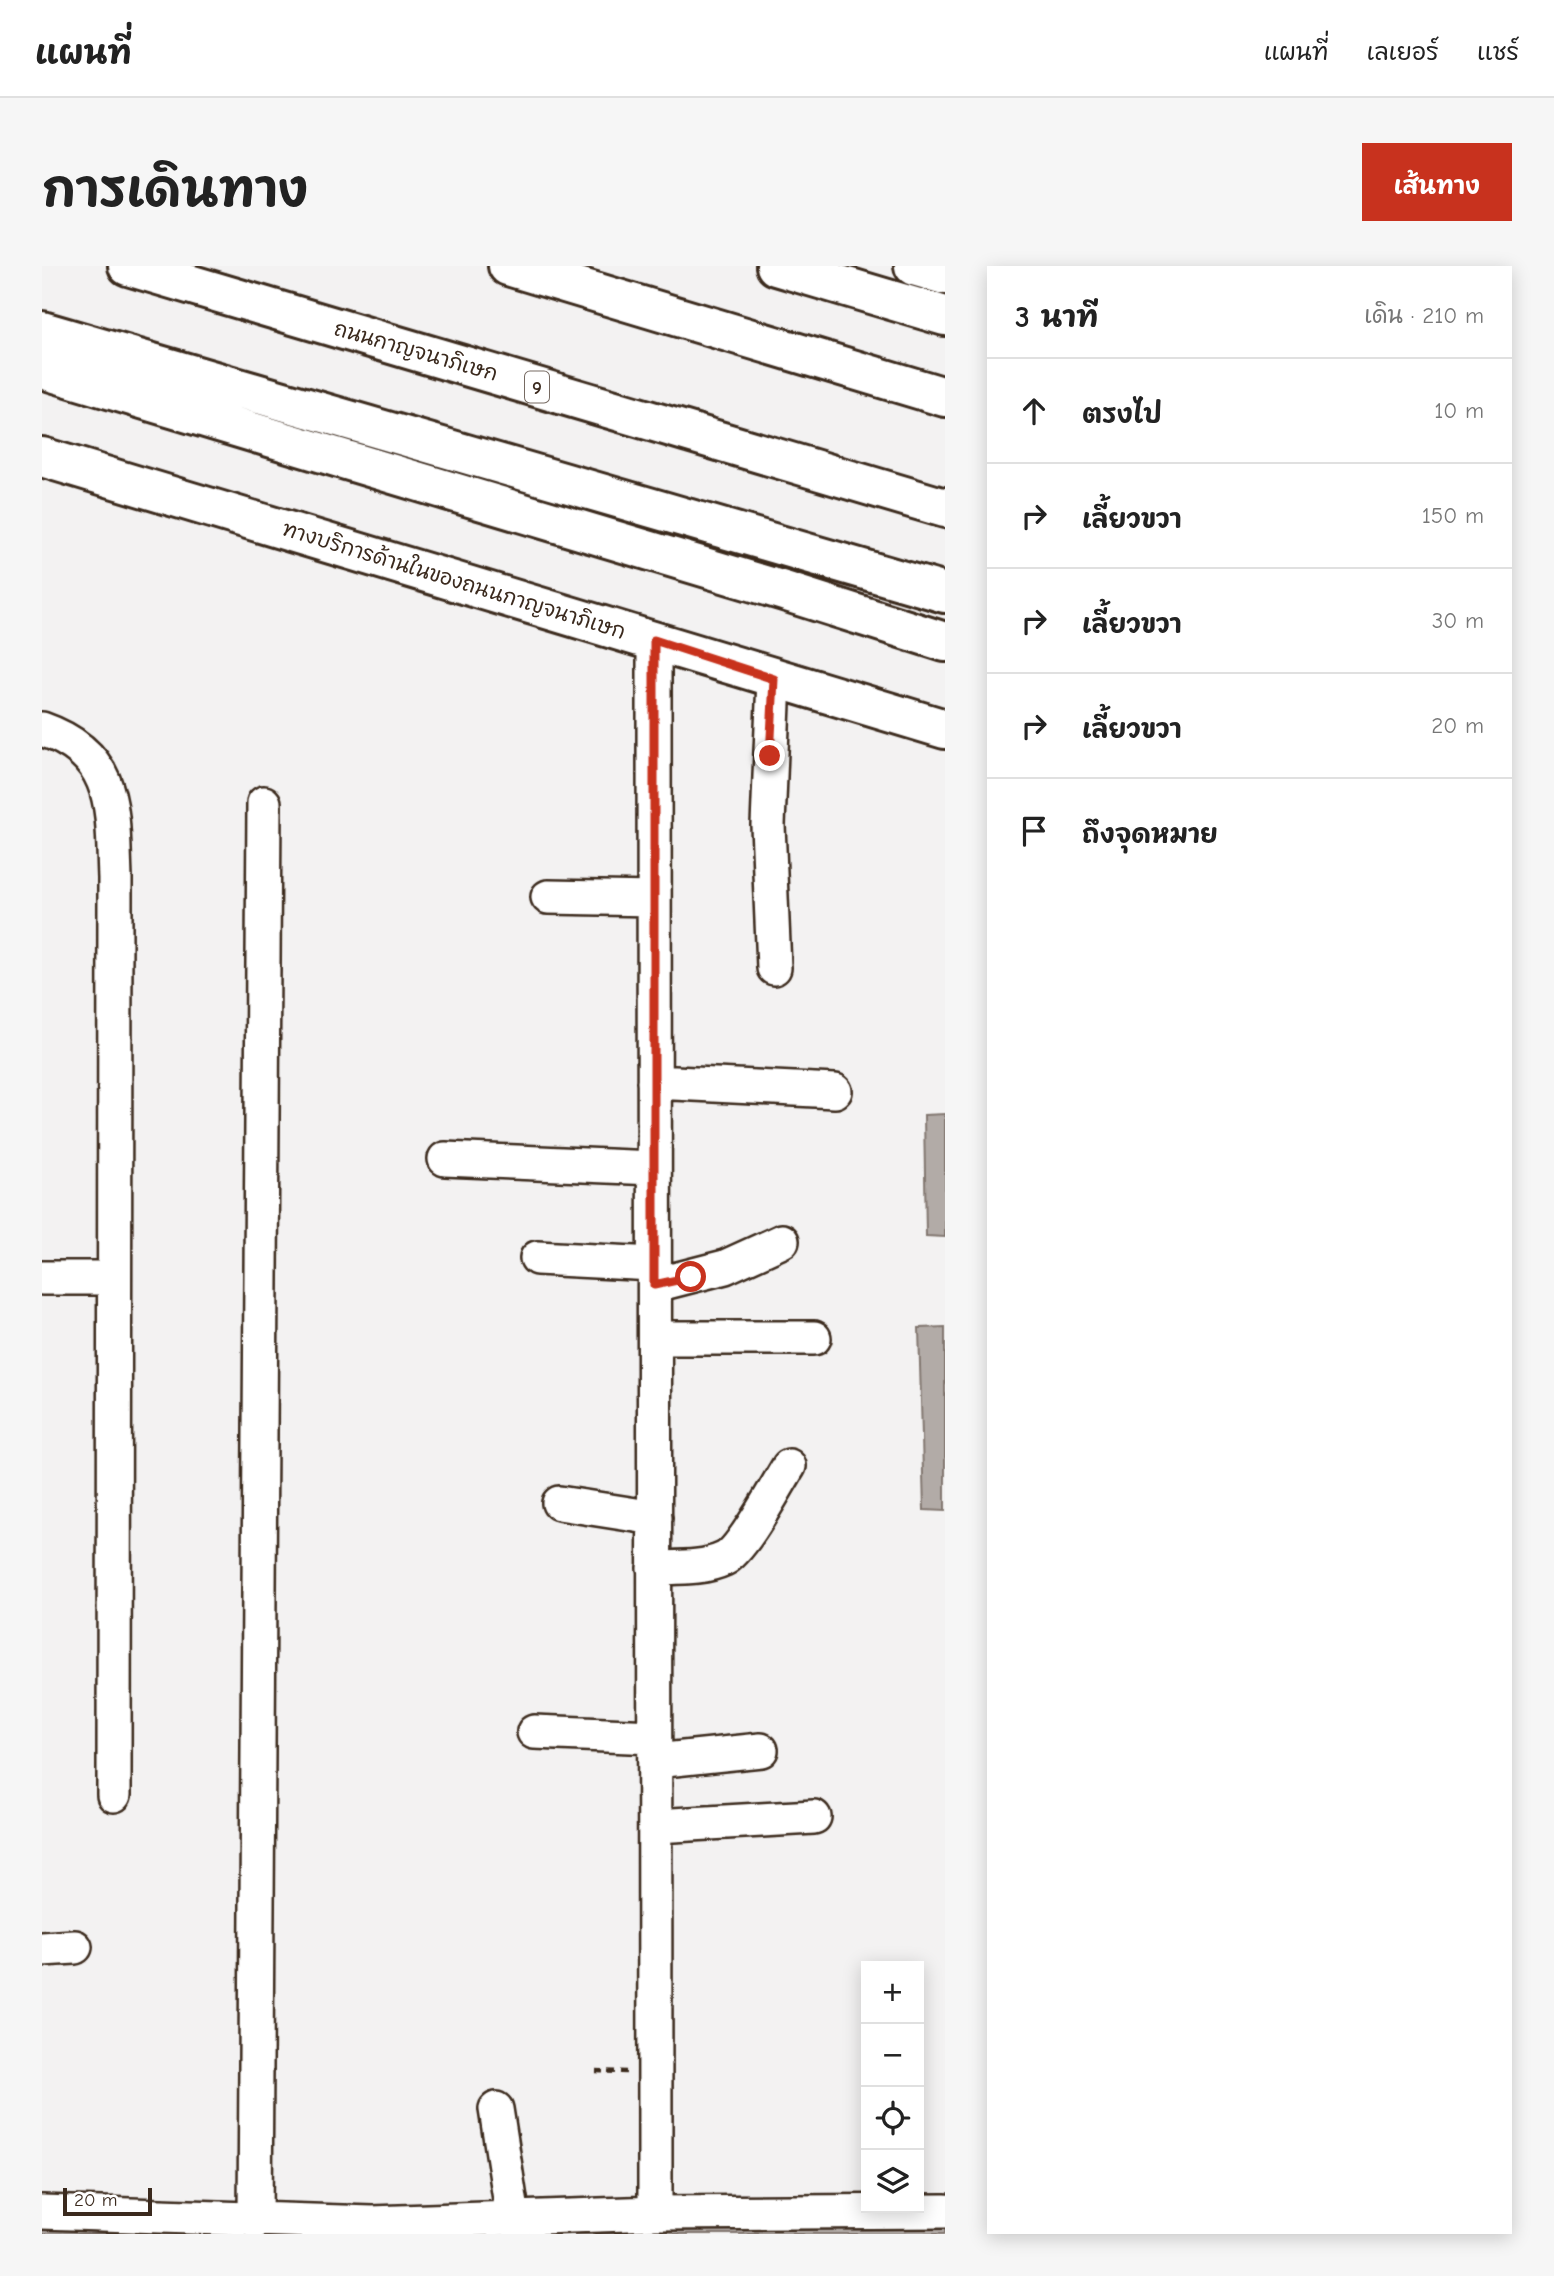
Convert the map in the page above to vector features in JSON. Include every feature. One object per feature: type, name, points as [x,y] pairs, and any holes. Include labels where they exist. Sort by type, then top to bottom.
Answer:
[{"type":"main road","name":"ถนนกาญจนาภิเษก","points":[[128,266],[945,508]]},
{"type":"main road","points":[[508,266],[945,397]]},
{"type":"main road","points":[[776,266],[945,316]]},
{"type":"main road","points":[[914,266],[945,275]]},
{"type":"main road","points":[[42,331],[945,593]]},
{"type":"main road","points":[[42,369],[784,591],[945,642]]},
{"type":"main road","name":"ทางบริการด้านในของถนนกาญจนาภิเษก","points":[[42,457],[945,729]]},
{"type":"street","points":[[654,640],[655,2213]]},
{"type":"street","points":[[774,679],[768,825],[774,968]]},
{"type":"street","points":[[42,729],[61,736],[83,753],[103,777],[111,797],[115,878],[114,1795]]},
{"type":"street","points":[[255,2222],[264,803]]},
{"type":"street","points":[[548,897],[654,899]]},
{"type":"street","points":[[654,1082],[835,1091]]},
{"type":"street","points":[[445,1159],[654,1168]]},
{"type":"street","points":[[537,1258],[654,1274],[725,1267],[782,1241]]},
{"type":"street","points":[[42,1278],[114,1278]]},
{"type":"street","points":[[655,1338],[814,1338]]},
{"type":"street","points":[[654,1569],[704,1566],[728,1558],[762,1511],[789,1466]]},
{"type":"street","points":[[559,1503],[655,1518]]},
{"type":"street","points":[[534,1732],[654,1749],[761,1750]]},
{"type":"street","points":[[655,1826],[814,1817]]},
{"type":"street","points":[[42,1949],[75,1947]]},
{"type":"street","points":[[496,2109],[513,2218]]},
{"type":"street","points":[[42,2213],[255,2222],[372,2223],[655,2213],[861,2210]]},
{"type":"street","points":[[924,2210],[945,2211]]},
{"type":"shaded area","points":[[945,1114],[945,1237],[926,1236],[924,1115]]},
{"type":"shaded area","points":[[945,1327],[945,1511],[924,1510],[919,1328]]},
{"type":"shaded area","points":[[758,2225],[945,2229],[945,2234],[564,2234]]},
{"type":"shaded area","points":[[42,2227],[227,2234],[42,2234]]},
{"type":"route","points":[[691,1277],[654,1285],[654,640],[774,679],[770,756]]}]
